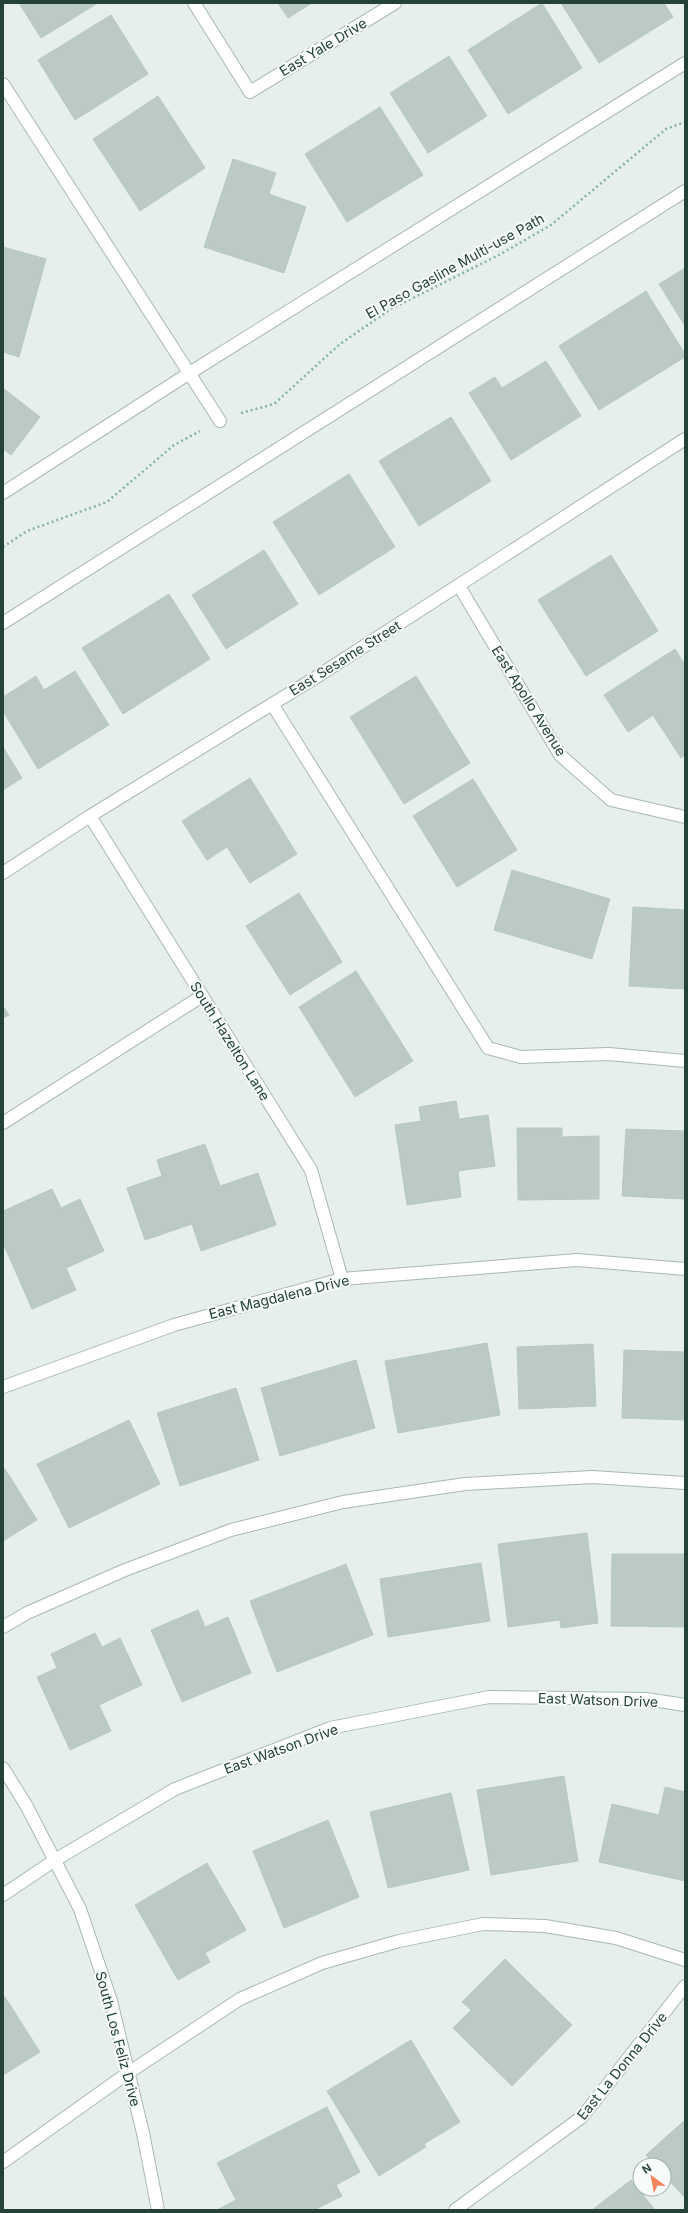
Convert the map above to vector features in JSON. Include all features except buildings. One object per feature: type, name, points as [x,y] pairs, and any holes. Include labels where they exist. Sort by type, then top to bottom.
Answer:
[{"type":"street","name":"East Yale Drive","points":[[194,3],[250,92],[395,3]]},
{"type":"street","points":[[3,493],[188,374],[685,63]]},
{"type":"street","points":[[3,84],[188,374],[220,421]]},
{"type":"street","points":[[3,623],[685,191]]},
{"type":"street","name":"East Sesame Street","points":[[3,873],[90,816],[272,704],[459,586],[685,439]]},
{"type":"street","name":"East Apollo Avenue","points":[[459,586],[560,755],[611,800],[685,817]]},
{"type":"street","points":[[272,704],[488,1048],[521,1057],[608,1054],[685,1061]]},
{"type":"street","name":"South Hazelton Lane","points":[[90,816],[311,1170],[342,1279]]},
{"type":"street","points":[[3,1123],[202,996]]},
{"type":"street","name":"East Magdalena Drive","points":[[3,1387],[174,1325],[342,1279],[577,1260],[685,1269]]},
{"type":"street","points":[[3,1627],[27,1613],[125,1570],[224,1533],[343,1502],[465,1484],[592,1476],[685,1483]]},
{"type":"street","name":"East Watson Drive","points":[[3,1895],[55,1860],[175,1789],[330,1728],[489,1697],[646,1699],[685,1705]]},
{"type":"street","name":"South Los Feliz Drive","points":[[3,1768],[26,1804],[80,1909],[111,2002],[158,2210]]},
{"type":"street","points":[[3,2162],[128,2073],[240,2000],[322,1962],[399,1940],[483,1924],[545,1926],[616,1938],[685,1960]]},
{"type":"street","name":"East La Donna Drive","points":[[455,2210],[582,2117],[685,1986]]},
{"type":"path","name":"El Paso Gasline Multi-use Path","points":[[3,547],[27,531],[107,502],[174,445],[220,421],[274,404],[340,344],[391,309],[499,255],[551,225],[666,129],[685,122]]}]
